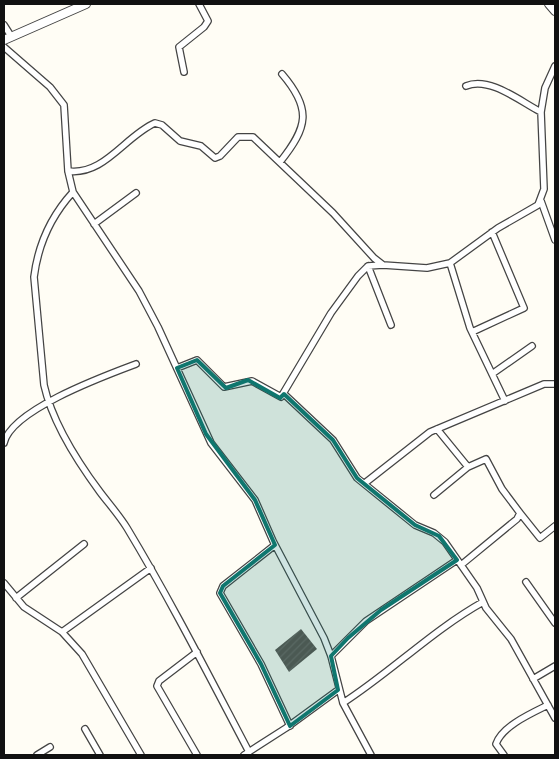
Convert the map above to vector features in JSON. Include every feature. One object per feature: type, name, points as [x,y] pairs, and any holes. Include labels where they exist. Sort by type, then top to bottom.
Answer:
[{"type":"street","points":[[4,25],[7,38],[86,4]]},
{"type":"street","points":[[184,72],[179,47],[204,27],[208,21],[199,4]]},
{"type":"street","points":[[549,4],[555,11]]},
{"type":"street","points":[[4,47],[50,87],[64,105],[68,171],[73,192],[139,291],[177,368],[206,434],[255,500],[275,545],[331,656],[338,690],[343,703],[371,755]]},
{"type":"street","points":[[177,368],[197,360],[224,387],[252,381],[278,396],[284,394],[331,313],[358,276],[368,266],[383,265],[427,268],[450,263],[492,232],[533,209],[541,201],[544,189],[542,112],[545,88],[555,66]]},
{"type":"street","points":[[280,162],[300,134],[304,114],[298,94],[282,74]]},
{"type":"street","points":[[466,86],[472,83],[489,85],[542,112]]},
{"type":"street","points":[[68,171],[78,172],[95,166],[155,123],[162,124],[180,141],[201,146],[215,158],[220,156],[238,136],[252,137],[280,162],[383,265]]},
{"type":"street","points":[[73,192],[60,206],[51,222],[35,266],[34,277],[44,385],[48,402],[59,426],[151,568],[197,652],[248,753],[290,726],[338,690]]},
{"type":"street","points":[[94,224],[136,194]]},
{"type":"street","points":[[541,201],[555,238]]},
{"type":"street","points":[[472,332],[524,308],[492,232]]},
{"type":"street","points":[[450,263],[472,332],[505,401]]},
{"type":"street","points":[[368,266],[391,325]]},
{"type":"street","points":[[492,374],[532,346]]},
{"type":"street","points":[[4,443],[7,434],[25,416],[48,402],[136,364]]},
{"type":"street","points":[[365,483],[421,438],[437,429],[544,384],[555,384]]},
{"type":"street","points":[[284,394],[328,435],[354,474],[415,525],[439,536],[459,562],[483,602],[512,638],[555,718]]},
{"type":"street","points":[[437,429],[468,467]]},
{"type":"street","points":[[434,495],[468,467],[486,459],[502,489],[540,538],[555,526]]},
{"type":"street","points":[[331,656],[348,638],[381,610],[459,562],[517,519],[520,513]]},
{"type":"street","points":[[16,598],[84,544]]},
{"type":"street","points":[[275,545],[223,586],[220,593],[261,664],[290,726]]},
{"type":"street","points":[[62,632],[151,568]]},
{"type":"street","points":[[526,582],[555,623]]},
{"type":"street","points":[[4,583],[16,598],[62,632],[82,654],[97,676],[141,755]]},
{"type":"street","points":[[343,703],[373,683],[454,620],[483,602]]},
{"type":"street","points":[[197,652],[160,681],[157,686],[197,755]]},
{"type":"street","points":[[533,679],[555,666]]},
{"type":"street","points":[[504,755],[496,744],[499,738],[518,722],[548,705]]},
{"type":"street","points":[[85,729],[100,755]]},
{"type":"street","points":[[37,755],[50,747]]},
{"type":"highlighted area","points":[[197,360],[226,388],[248,380],[280,398],[284,394],[333,440],[357,478],[415,525],[439,536],[457,560],[381,610],[348,638],[331,656],[338,690],[290,726],[261,664],[220,593],[223,586],[275,545],[255,500],[206,434],[177,368]]},
{"type":"building","points":[[301,629],[317,649],[289,672],[275,650]]}]
